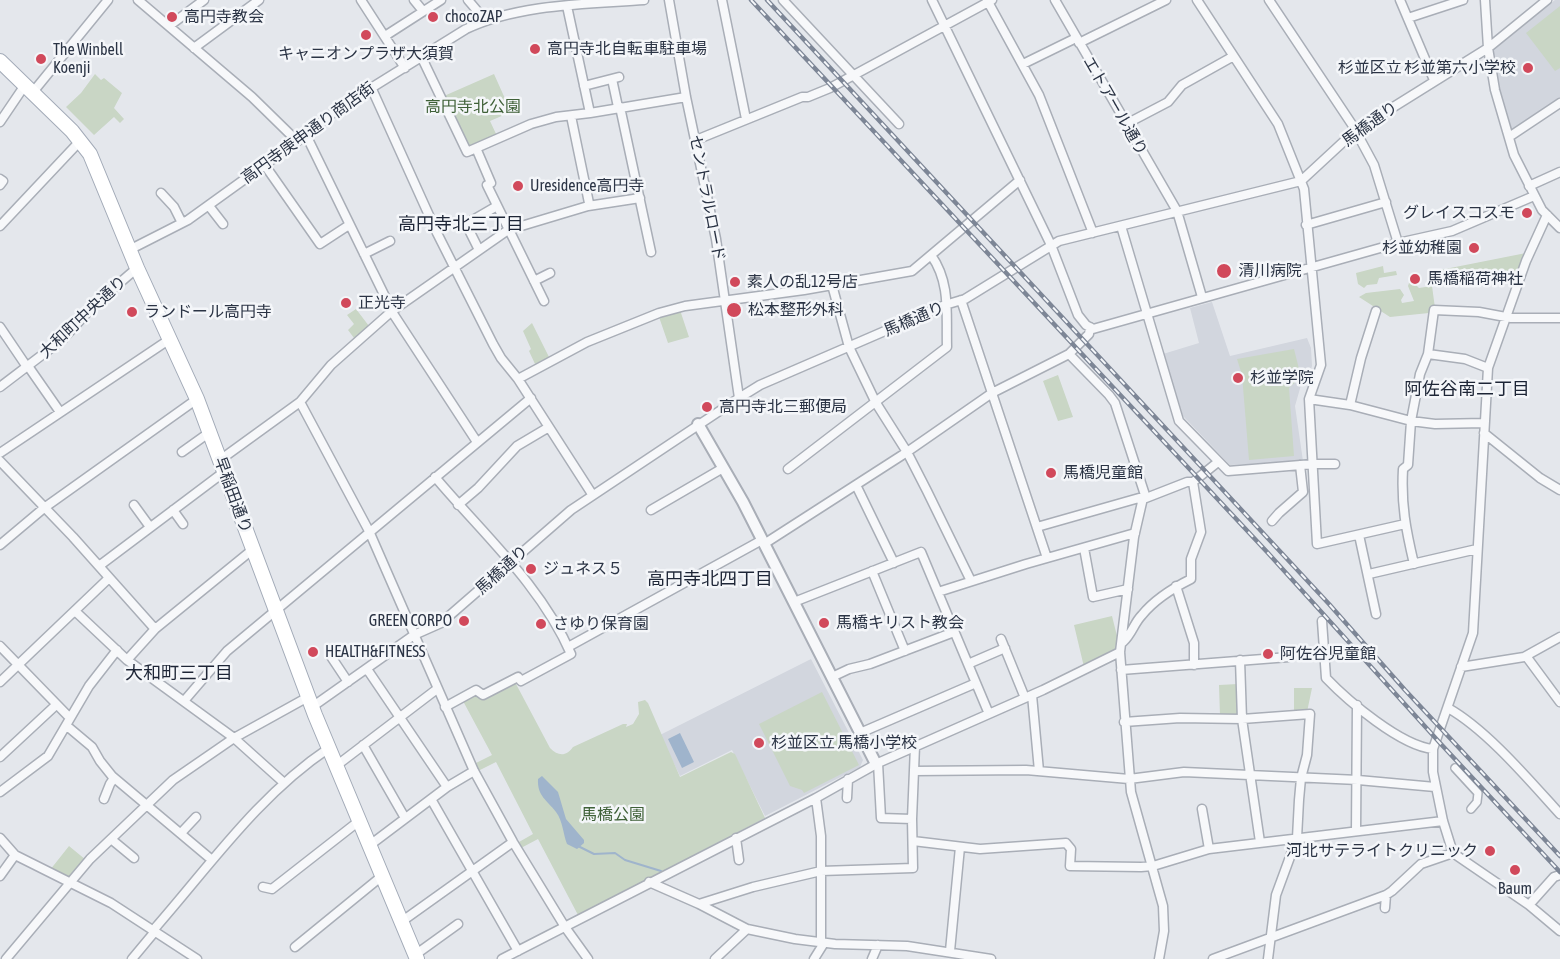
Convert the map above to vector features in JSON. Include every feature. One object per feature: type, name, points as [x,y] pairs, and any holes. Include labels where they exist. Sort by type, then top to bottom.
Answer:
[{"type":"main road","name":"早稲田通り","points":[[0,61],[81,140],[90,154],[129,250],[197,399],[310,702],[416,957]]},
{"type":"street","points":[[1,118],[108,0]]},
{"type":"street","points":[[138,0],[252,97],[297,141]]},
{"type":"street","points":[[169,26],[204,0]]},
{"type":"street","points":[[361,0],[405,68]]},
{"type":"street","points":[[414,0],[423,11]]},
{"type":"street","points":[[385,36],[441,0]]},
{"type":"street","points":[[468,0],[485,20]]},
{"type":"street","name":"高円寺庚申通り商店街","points":[[129,250],[182,223],[209,206],[339,108],[466,29],[485,20],[561,4],[644,0]]},
{"type":"street","name":"セントラルロード","points":[[669,0],[726,300],[739,398]]},
{"type":"street","points":[[722,0],[746,119]]},
{"type":"street","points":[[783,0],[899,124]]},
{"type":"street","points":[[932,0],[1051,245],[1078,315],[1093,329],[1398,243],[1452,231],[1534,196]]},
{"type":"street","name":"エトアール通り","points":[[1055,0],[1177,211],[1202,297]]},
{"type":"street","points":[[1023,64],[1166,0]]},
{"type":"street","points":[[1197,0],[1232,57],[1278,124],[1304,189],[1321,364],[1309,399],[1317,544],[1405,524]]},
{"type":"street","points":[[1269,0],[1355,131],[1374,165],[1398,243]]},
{"type":"street","points":[[1400,0],[1434,80]]},
{"type":"street","points":[[1408,18],[1463,0]]},
{"type":"street","points":[[1485,0],[1488,48],[1495,90],[1509,137],[1518,164],[1534,196],[1542,210],[1560,228]]},
{"type":"street","name":"馬橋通り","points":[[6,959],[70,882],[146,804],[173,780],[234,738],[348,682],[414,635],[441,623],[560,518],[592,494],[739,398],[760,385],[961,300],[1059,241],[1301,181],[1355,131],[1488,48],[1547,0]]},
{"type":"street","points":[[696,140],[830,88],[989,1],[1040,95],[1093,233]]},
{"type":"street","points":[[194,48],[256,3]]},
{"type":"street","points":[[561,4],[590,113]]},
{"type":"street","points":[[421,56],[467,152],[531,124],[556,117],[686,97]]},
{"type":"street","points":[[1126,124],[1168,102],[1182,85],[1232,57]]},
{"type":"street","points":[[584,86],[615,78],[619,107],[651,252]]},
{"type":"street","points":[[371,87],[437,233],[501,358],[531,398],[592,494]]},
{"type":"street","points":[[1509,137],[1560,103]]},
{"type":"street","points":[[571,116],[588,206]]},
{"type":"street","points":[[306,135],[392,311],[477,442]]},
{"type":"street","points":[[0,226],[81,140]]},
{"type":"street","points":[[476,148],[491,183],[487,185],[544,300]]},
{"type":"street","points":[[264,164],[320,244],[350,225]]},
{"type":"street","points":[[1529,186],[1560,172]]},
{"type":"street","points":[[0,179],[3,181],[0,185]]},
{"type":"street","points":[[518,379],[586,342],[659,313],[685,306],[912,272],[1020,180]]},
{"type":"street","points":[[161,193],[174,207],[182,223]]},
{"type":"street","points":[[99,566],[173,510],[300,402],[331,365],[392,311],[455,266],[508,230],[588,206],[640,198]]},
{"type":"street","points":[[1306,225],[1386,202]]},
{"type":"street","points":[[209,206],[223,224]]},
{"type":"street","points":[[479,250],[466,224],[497,206]]},
{"type":"street","points":[[1547,215],[1526,261],[1488,368],[1473,633],[1433,749],[1435,788],[1453,853],[1529,905],[1560,931]]},
{"type":"street","points":[[1121,226],[1179,421],[1228,471],[1335,464]]},
{"type":"street","points":[[364,254],[390,241]]},
{"type":"street","points":[[788,469],[947,347],[945,283],[931,255]]},
{"type":"street","name":"大和町中央通り","points":[[0,387],[63,339],[94,305],[137,268]]},
{"type":"street","points":[[534,281],[550,273]]},
{"type":"street","points":[[832,285],[849,347],[876,403],[907,453],[971,581]]},
{"type":"street","points":[[961,300],[1047,558]]},
{"type":"street","points":[[1414,564],[1401,497],[1403,469],[1408,465],[1411,421],[1420,374],[1428,354],[1434,310],[1479,312],[1506,317],[1560,318]]},
{"type":"street","points":[[1350,405],[1361,358],[1376,311]]},
{"type":"street","points":[[0,327],[60,412]]},
{"type":"street","points":[[568,647],[763,542],[907,453],[992,393],[1069,354],[1089,334],[1090,327]]},
{"type":"street","points":[[0,453],[170,339]]},
{"type":"street","points":[[1069,354],[1114,403],[1145,498],[1135,533],[1120,652],[1129,779],[1135,812],[1153,866],[1163,906],[1164,931],[1159,959]]},
{"type":"street","points":[[1428,354],[1465,359],[1488,368]]},
{"type":"street","points":[[184,701],[227,651],[531,398]]},
{"type":"street","points":[[0,544],[44,508],[197,399]]},
{"type":"street","points":[[1309,399],[1350,405],[1411,421],[1484,428],[1540,478],[1560,490]]},
{"type":"street","points":[[300,402],[369,531],[474,771],[513,842],[565,927],[588,959]]},
{"type":"street","points":[[698,424],[763,542],[877,763],[881,818],[912,819]]},
{"type":"street","points":[[458,505],[478,488],[517,446],[549,428]]},
{"type":"street","points":[[182,452],[210,432]]},
{"type":"street","points":[[0,461],[155,629]]},
{"type":"street","points":[[1037,527],[1145,498],[1187,482],[1193,482],[1218,462]]},
{"type":"street","points":[[1272,521],[1303,492],[1300,465]]},
{"type":"street","points":[[651,510],[723,468]]},
{"type":"street","points":[[435,477],[547,608],[571,654],[521,681],[518,677],[483,695],[476,690],[445,707]]},
{"type":"street","points":[[1122,642],[1133,631],[1141,616],[1176,586],[1191,579],[1191,559],[1201,532],[1193,482]]},
{"type":"street","points":[[855,485],[894,563]]},
{"type":"street","points":[[134,505],[150,527]]},
{"type":"street","points":[[173,510],[183,524]]},
{"type":"street","points":[[938,592],[1135,533]]},
{"type":"street","points":[[1359,535],[1376,614]]},
{"type":"street","points":[[1084,548],[1093,597],[1128,589]]},
{"type":"street","points":[[1369,574],[1477,549]]},
{"type":"street","points":[[127,660],[155,629],[252,550]]},
{"type":"street","points":[[794,602],[921,552],[989,714]]},
{"type":"street","points":[[872,571],[905,651]]},
{"type":"street","points":[[0,682],[109,578]]},
{"type":"street","points":[[1176,586],[1194,643],[1194,665]]},
{"type":"street","points":[[75,611],[127,660],[234,738],[283,782]]},
{"type":"street","points":[[1322,621],[1326,678],[1357,705],[1409,742],[1423,748],[1433,749]]},
{"type":"street","points":[[832,677],[954,632]]},
{"type":"street","points":[[1461,667],[1526,656],[1560,637]]},
{"type":"street","points":[[968,664],[1003,644],[1029,696],[1039,771]]},
{"type":"street","points":[[0,646],[56,705],[92,747],[114,778],[212,860]]},
{"type":"street","points":[[0,792],[48,756],[90,687],[117,650]]},
{"type":"street","points":[[502,959],[816,798],[877,763],[1029,696],[1120,652]]},
{"type":"street","points":[[330,655],[348,682]]},
{"type":"street","points":[[1526,656],[1560,702]]},
{"type":"street","points":[[1121,670],[1289,657]]},
{"type":"street","points":[[1240,660],[1242,719],[1260,842]]},
{"type":"street","points":[[367,669],[447,788]]},
{"type":"street","points":[[860,733],[976,683]]},
{"type":"street","points":[[336,766],[437,690]]},
{"type":"street","points":[[0,756],[56,705]]},
{"type":"street","points":[[1356,831],[1357,705]]},
{"type":"street","points":[[1448,708],[1461,715],[1484,735],[1558,807]]},
{"type":"street","points":[[1124,722],[1180,718],[1242,719],[1310,714],[1308,755],[1302,778],[1297,838],[1276,895],[1268,959]]},
{"type":"street","points":[[363,745],[405,818]]},
{"type":"street","points":[[699,904],[753,887],[821,871],[913,868],[912,819],[915,746]]},
{"type":"street","points":[[132,959],[212,860],[283,782],[329,748]]},
{"type":"street","points":[[1455,768],[1478,793],[1478,802],[1471,809]]},
{"type":"street","points":[[370,845],[431,799],[474,771]]},
{"type":"street","points":[[914,771],[1039,771],[1129,779],[1184,772],[1358,780],[1435,788]]},
{"type":"street","points":[[104,799],[114,778]]},
{"type":"street","points":[[847,798],[848,779]]},
{"type":"street","points":[[814,959],[823,943],[821,836],[816,798]]},
{"type":"street","points":[[431,799],[518,951]]},
{"type":"street","points":[[1202,809],[1209,849]]},
{"type":"street","points":[[181,834],[196,817]]},
{"type":"street","points":[[263,887],[272,889],[359,821]]},
{"type":"street","points":[[913,841],[980,849],[1066,843],[1071,849],[1070,866],[1153,866],[1209,849],[1443,821]]},
{"type":"street","points":[[0,838],[15,855],[111,903],[197,959]]},
{"type":"street","points":[[736,838],[739,860]]},
{"type":"street","points":[[111,839],[134,858]]},
{"type":"street","points":[[401,922],[513,842]]},
{"type":"street","points":[[950,951],[960,847]]},
{"type":"street","points":[[1212,959],[1386,896],[1421,864],[1453,853]]},
{"type":"street","points":[[0,876],[15,855]]},
{"type":"street","points":[[1529,905],[1554,877],[1560,875]]},
{"type":"street","points":[[295,947],[382,876]]},
{"type":"street","points":[[650,882],[747,929],[823,943],[937,949],[991,959]]},
{"type":"street","points":[[1385,908],[1386,896]]},
{"type":"street","points":[[416,957],[458,924]]},
{"type":"street","points":[[715,959],[747,929]]},
{"type":"street","points":[[872,959],[878,945]]},
{"type":"street","points":[[934,959],[937,949]]},
{"type":"shaded area","name":"杉並区立 杉並第六小学校","points":[[1555,0],[1560,0],[1560,101],[1512,131],[1499,88],[1492,49]]},
{"type":"shaded area","name":"杉並学院","points":[[1212,302],[1230,356],[1307,338],[1311,348],[1312,366],[1301,385],[1295,406],[1303,461],[1230,465],[1183,416],[1163,354],[1199,343],[1190,308]]},
{"type":"shaded area","name":"杉並区立 馬橋小学校","points":[[811,659],[863,760],[860,767],[765,816],[732,750],[680,776],[660,735]]},
{"type":"green space","points":[[1560,6],[1560,68],[1555,71],[1526,33]]},
{"type":"green space","points":[[95,74],[101,80],[104,78],[122,93],[114,108],[124,119],[120,123],[114,117],[94,135],[66,107],[81,93]]},
{"type":"green space","name":"高円寺北公園","points":[[494,74],[511,112],[490,121],[497,136],[470,148],[444,96]]},
{"type":"green space","points":[[1526,253],[1518,271],[1432,286],[1430,272]]},
{"type":"green space","points":[[1383,266],[1384,273],[1396,271],[1397,275],[1379,278],[1377,284],[1367,285],[1364,288],[1358,284],[1356,273]]},
{"type":"green space","points":[[1409,283],[1414,283],[1419,288],[1432,286],[1435,308],[1429,313],[1390,317],[1359,297],[1366,293],[1400,289],[1404,295],[1402,303],[1414,301]]},
{"type":"green space","points":[[356,309],[369,326],[354,338],[348,330],[354,324],[347,315]]},
{"type":"green space","points":[[680,310],[689,337],[668,343],[659,317]]},
{"type":"green space","points":[[532,323],[549,357],[535,364],[523,331]]},
{"type":"green space","points":[[1294,349],[1301,377],[1289,388],[1294,456],[1249,460],[1242,375],[1237,359]]},
{"type":"green space","points":[[1058,375],[1073,417],[1058,421],[1043,381]]},
{"type":"green space","points":[[1112,616],[1118,640],[1115,652],[1084,667],[1074,625]]},
{"type":"green space","name":"馬橋公園","points":[[516,684],[550,748],[562,754],[623,724],[627,724],[626,727],[633,724],[639,714],[638,702],[645,700],[680,777],[731,752],[735,754],[765,818],[578,915],[538,839],[521,848],[519,842],[533,834],[496,762],[478,771],[474,764],[492,755],[463,701],[474,695],[483,700]]},
{"type":"green space","points":[[1238,684],[1238,716],[1220,716],[1219,685]]},
{"type":"green space","points":[[1294,688],[1312,688],[1307,712],[1294,711]]},
{"type":"green space","points":[[822,692],[859,765],[804,793],[790,786],[759,724]]},
{"type":"green space","points":[[69,846],[86,860],[67,878],[50,870]]},
{"type":"water","points":[[680,733],[694,762],[682,768],[668,739]]},
{"type":"water","points":[[542,776],[558,792],[566,819],[584,840],[584,843],[577,849],[567,844],[562,823],[539,790],[538,779]]},
{"type":"waterway","points":[[578,846],[594,854],[615,853],[625,860],[661,871]]},
{"type":"railway","points":[[751,0],[1268,553],[1560,872]]},
{"type":"railway","points":[[767,0],[1560,856]]},
{"type":"place","name":"高円寺教会","points":[[172,17]]},
{"type":"place","name":"chocoZAP","points":[[433,17]]},
{"type":"place","name":"キャニオンプラザ大須賀","points":[[366,35]]},
{"type":"place","name":"高円寺北自転車駐車場","points":[[535,49]]},
{"type":"place","name":"The Winbell Koenji","points":[[41,59]]},
{"type":"place","name":"杉並区立 杉並第六小学校","points":[[1528,68]]},
{"type":"place","name":"Uresidence高円寺","points":[[518,186]]},
{"type":"place","name":"グレイスコスモ","points":[[1527,213]]},
{"type":"place","name":"杉並幼稚園","points":[[1474,248]]},
{"type":"place","name":"清川病院","points":[[1224,271]]},
{"type":"place","name":"馬橋稲荷神社","points":[[1415,279]]},
{"type":"place","name":"素人の乱12号店","points":[[735,282]]},
{"type":"place","name":"正光寺","points":[[346,303]]},
{"type":"place","name":"松本整形外科","points":[[734,310]]},
{"type":"place","name":"ランドール高円寺","points":[[132,312]]},
{"type":"place","name":"杉並学院","points":[[1238,378]]},
{"type":"place","name":"高円寺北三郵便局","points":[[707,407]]},
{"type":"place","name":"馬橋児童館","points":[[1051,473]]},
{"type":"place","name":"ジュネス５","points":[[531,569]]},
{"type":"place","name":"GREEN CORPO","points":[[464,621]]},
{"type":"place","name":"馬橋キリスト教会","points":[[824,623]]},
{"type":"place","name":"さゆり保育園","points":[[541,624]]},
{"type":"place","name":"HEALTH&FITNESS","points":[[313,652]]},
{"type":"place","name":"阿佐谷児童館","points":[[1268,654]]},
{"type":"place","name":"杉並区立 馬橋小学校","points":[[759,743]]},
{"type":"place","name":"河北サテライトクリニック","points":[[1490,851]]},
{"type":"place","name":"Baum","points":[[1515,870]]},
{"type":"district","name":"高円寺北三丁目","points":[[461,224]]},
{"type":"district","name":"阿佐谷南二丁目","points":[[1467,389]]},
{"type":"district","name":"高円寺北四丁目","points":[[710,579]]},
{"type":"district","name":"大和町三丁目","points":[[179,673]]}]
